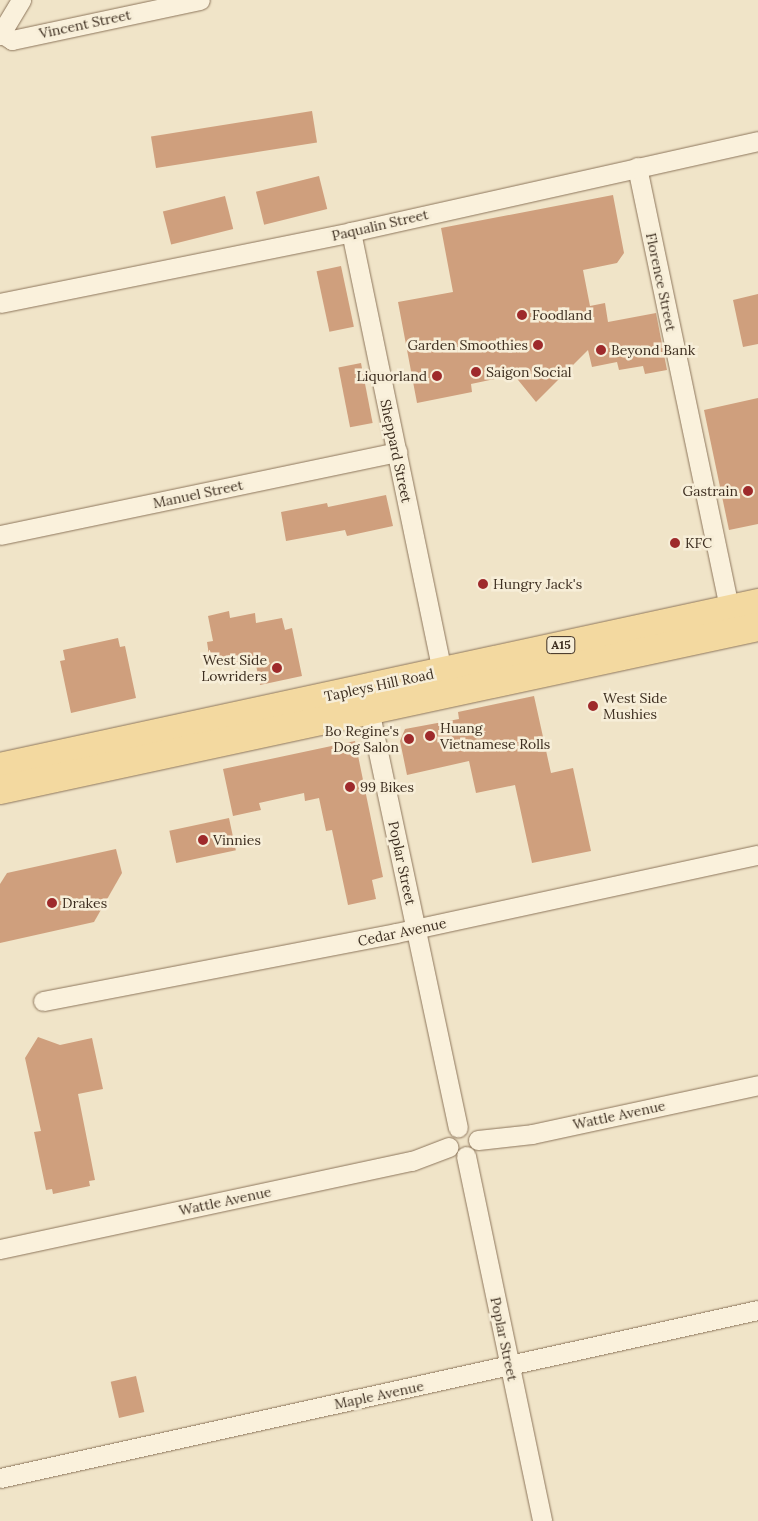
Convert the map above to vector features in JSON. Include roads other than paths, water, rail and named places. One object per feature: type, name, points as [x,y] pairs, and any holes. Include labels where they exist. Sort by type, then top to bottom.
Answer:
[{"type":"main road","name":"Tapleys Hill Road","points":[[0,767],[366,699],[480,688],[741,622],[758,603]]},
{"type":"main road","name":"Tapleys Hill Road","points":[[0,790],[366,699],[442,671],[741,622]]},
{"type":"street","points":[[1,34],[21,0]]},
{"type":"street","name":"Vincent Street","points":[[1,34],[12,40],[200,0]]},
{"type":"street","name":"Paqualin Street","points":[[0,303],[350,232],[758,141]]},
{"type":"street","name":"Florence Street","points":[[637,167],[741,622]]},
{"type":"street","name":"Sheppard Street","points":[[350,232],[442,671]]},
{"type":"street","name":"Manuel Street","points":[[0,535],[396,452]]},
{"type":"street","name":"Poplar Street","points":[[366,699],[458,1127]]},
{"type":"street","name":"Cedar Avenue","points":[[43,1001],[416,929],[758,855]]},
{"type":"street","name":"Wattle Avenue","points":[[478,1140],[532,1134],[758,1084]]},
{"type":"street","points":[[458,1127],[471,1128],[478,1140],[474,1152],[466,1156],[455,1154],[448,1146],[450,1133],[458,1127]]},
{"type":"street","name":"Wattle Avenue","points":[[0,1249],[412,1161],[448,1146]]},
{"type":"street","name":"Poplar Street","points":[[466,1156],[542,1521]]},
{"type":"street","name":"Maple Avenue","points":[[0,1478],[758,1310]]},
{"type":"place","name":"Foodland","points":[[522,315]]},
{"type":"place","name":"Garden Smoothies","points":[[538,345]]},
{"type":"place","name":"Beyond Bank","points":[[601,350]]},
{"type":"place","name":"Saigon Social","points":[[476,372]]},
{"type":"place","name":"Liquorland","points":[[437,376]]},
{"type":"place","name":"Gastrain","points":[[748,491]]},
{"type":"place","name":"KFC","points":[[675,543]]},
{"type":"place","name":"Hungry Jack's","points":[[483,584]]},
{"type":"place","name":"West Side Lowriders","points":[[277,668]]},
{"type":"place","name":"West Side Mushies","points":[[593,706]]},
{"type":"place","name":"Huang Vietnamese Rolls","points":[[430,736]]},
{"type":"place","name":"Bo Regine's Dog Salon","points":[[409,739]]},
{"type":"place","name":"99 Bikes","points":[[350,787]]},
{"type":"place","name":"Vinnies","points":[[203,840]]},
{"type":"place","name":"Drakes","points":[[52,903]]}]
